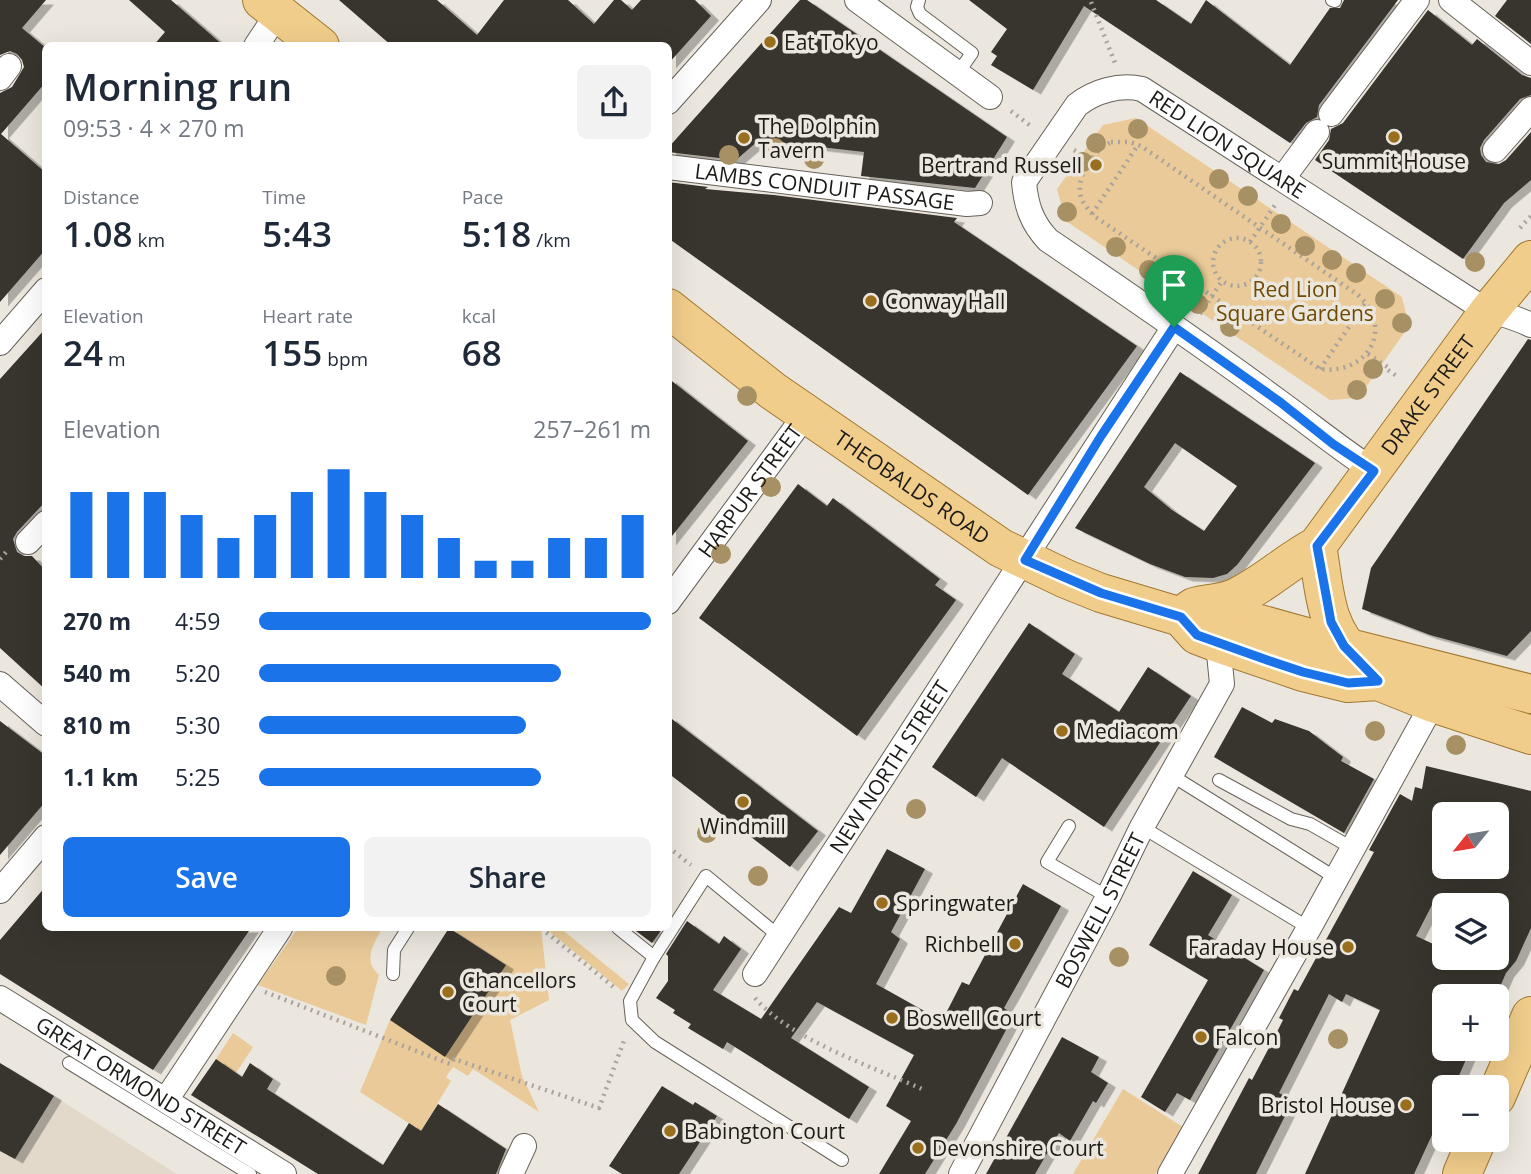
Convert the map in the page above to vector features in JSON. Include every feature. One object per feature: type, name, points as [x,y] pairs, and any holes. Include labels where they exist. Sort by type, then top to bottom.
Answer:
[{"type":"main road","points":[[282,8],[316,42]]},
{"type":"main road","name":"DRAKE STREET","points":[[1196,611],[1238,597],[1317,546],[1489,311],[1531,260]]},
{"type":"main road","name":"THEOBALDS ROAD","points":[[672,311],[773,391],[1001,548],[1025,560],[1101,593],[1196,611],[1197,635],[1218,643],[1303,672],[1348,683],[1378,681],[1433,703],[1531,735]]},
{"type":"main road","points":[[1317,546],[1331,622],[1344,646],[1378,681]]},
{"type":"main road","points":[[1196,611],[1238,618],[1408,665],[1531,694]]},
{"type":"main road","points":[[1506,1075],[1531,1016]]},
{"type":"main road","points":[[1462,1174],[1471,1152]]},
{"type":"street","points":[[672,98],[759,0]]},
{"type":"street","points":[[858,0],[990,97]]},
{"type":"street","points":[[1283,178],[1324,123],[1357,67],[1381,34],[1417,0]]},
{"type":"street","points":[[1451,0],[1531,64]]},
{"type":"street","points":[[259,42],[282,8]]},
{"type":"street","name":"RED LION SQUARE","points":[[1374,471],[1333,444],[1186,323],[1048,240],[1037,228],[1030,214],[1024,182],[1071,111],[1086,98],[1124,87],[1142,89],[1489,311],[1519,318],[1531,325]]},
{"type":"street","points":[[1494,150],[1531,109]]},
{"type":"street","name":"LAMBS CONDUIT PASSAGE","points":[[672,167],[967,204],[980,203]]},
{"type":"street","points":[[0,343],[42,295]]},
{"type":"street","name":"NEW NORTH STREET","points":[[755,974],[862,806],[1025,560],[1101,436],[1186,323]]},
{"type":"street","name":"HARPUR STREET","points":[[672,597],[806,414]]},
{"type":"street","points":[[28,542],[42,527]]},
{"type":"street","name":"BOSWELL STREET","points":[[961,1174],[1108,897],[1142,827],[1222,684],[1218,643]]},
{"type":"street","points":[[0,684],[42,721]]},
{"type":"street","points":[[1170,1174],[1433,703]]},
{"type":"street","points":[[0,891],[42,842]]},
{"type":"street","points":[[166,1100],[278,931]]},
{"type":"street","name":"GREAT ORMOND STREET","points":[[0,998],[284,1174]]},
{"type":"street","points":[[511,1174],[524,1146]]},
{"type":"lane","points":[[919,0],[917,7],[920,14],[972,54],[958,73]]},
{"type":"lane","points":[[1171,775],[1336,878]]},
{"type":"lane","points":[[1219,780],[1291,819],[1310,824],[1352,848]]},
{"type":"lane","points":[[1069,826],[1046,862],[1108,897]]},
{"type":"lane","points":[[1142,827],[1309,928]]},
{"type":"lane","points":[[672,929],[706,876],[780,937]]},
{"type":"lane","points":[[393,974],[394,950],[406,931]]},
{"type":"lane","points":[[622,931],[654,957]]},
{"type":"lane","points":[[671,931],[630,1001],[632,1020],[655,1042],[842,1160]]},
{"type":"lane","points":[[69,1063],[250,1174]]},
{"type":"path","points":[[1091,2],[1124,87]]},
{"type":"path","points":[[990,97],[1051,140]]},
{"type":"path","points":[[1111,142],[1138,145],[1366,302],[1374,330],[1368,354],[1345,369],[1320,369],[1092,214],[1080,192],[1090,160],[1102,146],[1111,142]]},
{"type":"path","points":[[1092,214],[1138,145]]},
{"type":"path","points":[[1082,155],[1090,160]]},
{"type":"path","points":[[1250,242],[1276,204]]},
{"type":"path","points":[[1234,238],[1250,242],[1260,261],[1256,275],[1251,281],[1237,285],[1223,281],[1213,268],[1215,252],[1219,245],[1234,238]]},
{"type":"path","points":[[1186,323],[1212,297],[1223,281]]},
{"type":"path","points":[[1320,369],[1366,302]]},
{"type":"path","points":[[1368,354],[1398,377]]},
{"type":"path","points":[[672,850],[706,876]]},
{"type":"path","points":[[545,931],[630,1001]]},
{"type":"path","points":[[755,974],[749,990],[768,1012],[817,1043],[922,1089]]},
{"type":"path","points":[[242,983],[450,1064],[454,1059],[599,1108],[632,1020]]},
{"type":"shaded area","points":[[0,1063],[54,1096],[177,1174],[0,1174]]},
{"type":"green space","name":"Red Lion Square Gardens","points":[[1136,118],[1402,297],[1409,326],[1358,398],[1330,400],[1066,221],[1057,189],[1103,125]]},
{"type":"green space","points":[[296,931],[380,931],[370,958],[379,975],[366,1025],[258,985]]},
{"type":"green space","points":[[454,931],[541,931],[549,1000],[510,1020],[522,1076],[539,1112],[473,1069],[468,1076],[453,1067],[446,1077],[451,1081],[421,1131],[360,1092],[390,1020],[505,965]]},
{"type":"green space","points":[[549,931],[564,931],[629,984],[622,991]]},
{"type":"green space","points":[[233,1033],[253,1047],[236,1073],[216,1059]]},
{"type":"green space","points":[[1123,1089],[1183,1127],[1155,1174],[1073,1174]]},
{"type":"building","points":[[0,0],[46,0],[22,28],[42,45],[42,87],[1,134],[42,170],[42,254],[0,302],[0,93],[12,87],[24,67],[17,54],[10,51],[0,55]]},
{"type":"building","points":[[129,0],[171,0],[219,42],[156,42],[165,32]]},
{"type":"building","points":[[339,0],[437,0],[477,35],[504,0],[568,0],[594,24],[614,0],[621,0],[632,10],[641,0],[695,0],[711,16],[672,60],[672,42],[387,42]]},
{"type":"building","points":[[800,0],[807,0],[1007,137],[975,188],[861,176],[864,152],[759,140],[736,160],[672,152],[672,144]]},
{"type":"building","points":[[969,0],[1156,0],[1191,24],[1206,0],[1290,65],[1330,8],[1340,8],[1344,0],[1398,0],[1319,105],[1317,117],[1306,123],[1290,143],[1084,6],[1033,90],[991,65],[997,56],[991,52],[1007,29]]},
{"type":"building","points":[[1507,0],[1531,0],[1531,44],[1495,16]]},
{"type":"building","points":[[1428,10],[1472,45],[1477,39],[1522,75],[1531,78],[1531,95],[1520,99],[1480,148],[1486,162],[1499,164],[1506,160],[1531,132],[1531,180],[1504,203],[1463,259],[1315,160],[1329,140],[1331,129],[1343,123]]},
{"type":"building","points":[[672,182],[708,187],[705,189],[957,218],[954,222],[1137,346],[1028,495],[672,241]]},
{"type":"building","points":[[42,332],[42,505],[13,539],[17,552],[32,556],[42,567],[42,686],[0,648],[0,379]]},
{"type":"building","points":[[1528,339],[1531,340],[1531,631],[1507,656],[1430,635],[1362,609],[1371,568]]},
{"type":"building","points":[[1180,372],[1315,463],[1237,565],[1227,574],[1213,578],[1185,577],[1150,564],[1075,528]],"holes":[[[1175,443],[1237,486],[1204,531],[1144,487]]]},
{"type":"building","points":[[672,381],[748,441],[672,536]]},
{"type":"building","points":[[798,484],[827,506],[833,498],[940,579],[935,585],[956,600],[857,736],[699,618]]},
{"type":"building","name":"Mediacom","points":[[1029,623],[1075,654],[1062,674],[1119,712],[1148,667],[1191,696],[1104,827],[1002,758],[976,797],[932,767]]},
{"type":"building","points":[[1242,707],[1272,723],[1275,719],[1309,731],[1343,757],[1341,761],[1374,779],[1344,833],[1214,757]]},
{"type":"building","name":"Windmill","points":[[672,719],[818,831],[790,867],[672,776]]},
{"type":"building","points":[[0,721],[42,753],[42,806],[0,855]]},
{"type":"building","points":[[1426,766],[1531,791],[1531,928],[1516,961],[1509,969],[1509,893],[1432,893],[1432,905],[1416,936],[1432,943],[1432,970],[1508,970],[1501,984],[1432,984],[1432,1061],[1465,1061],[1459,1075],[1432,1075],[1432,1135],[1414,1174],[1305,1174],[1380,1010],[1346,994],[1342,1002],[1329,994],[1279,1093],[1293,1100],[1256,1174],[1198,1174],[1249,1078],[1252,1080],[1273,1040],[1283,1020],[1279,1018],[1294,989],[1298,991],[1374,852],[1369,850],[1400,794],[1412,801],[1415,787],[1422,789]]},
{"type":"building","points":[[887,849],[925,869],[891,932],[900,939],[876,984],[942,1021],[962,982],[969,985],[1023,884],[1061,906],[1004,1008],[1014,1015],[956,1124],[925,1174],[879,1174],[911,1121],[886,1106],[914,1055],[817,1002],[791,1038],[869,1087],[849,1119],[727,1042],[723,1049],[688,1028],[691,1024],[656,998],[668,981],[666,954],[687,921],[719,944],[724,936],[741,949],[713,990],[761,1019],[839,907],[851,913]]},
{"type":"building","name":"Falcon","points":[[1193,871],[1232,895],[1208,935],[1264,970],[1190,1100],[1177,1093],[1165,1112],[1141,1097],[1208,980],[1149,945]]},
{"type":"building","points":[[42,891],[42,931],[249,931],[153,1070],[0,974],[0,940]]},
{"type":"building","name":"Chancellors Court","points":[[447,931],[454,931],[506,965],[445,1057],[390,1020]]},
{"type":"building","points":[[636,931],[661,931],[652,943]]},
{"type":"building","points":[[1062,1037],[1099,1057],[1091,1072],[1108,1083],[1096,1103],[1093,1101],[1070,1141],[1059,1133],[1035,1174],[986,1174]]},
{"type":"building","points":[[216,1059],[242,1077],[250,1063],[273,1079],[267,1089],[383,1165],[409,1123],[421,1131],[438,1104],[506,1149],[496,1174],[318,1174],[191,1095]]},
{"type":"building","points":[[0,1063],[54,1096],[15,1159],[0,1151]]},
{"type":"building","name":"Babington Court","points":[[662,1086],[717,1116],[679,1174],[622,1174],[609,1166]]},
{"type":"place","name":"Eat Tokyo","points":[[770,42]]},
{"type":"place","name":"Summit House","points":[[1394,137]]},
{"type":"place","name":"The Dolphin Tavern","points":[[744,138]]},
{"type":"place","name":"Bertrand Russell","points":[[1096,165]]},
{"type":"place","name":"Conway Hall","points":[[871,301]]},
{"type":"place","name":"Mediacom","points":[[1062,731]]},
{"type":"place","name":"Windmill","points":[[743,802]]},
{"type":"place","name":"Springwater","points":[[882,903]]},
{"type":"place","name":"Richbell","points":[[1015,944]]},
{"type":"place","name":"Faraday House","points":[[1348,947]]},
{"type":"place","name":"Chancellors Court","points":[[448,992]]},
{"type":"place","name":"Boswell Court","points":[[892,1018]]},
{"type":"place","name":"Falcon","points":[[1201,1037]]},
{"type":"place","name":"Bristol House","points":[[1406,1105]]},
{"type":"place","name":"Babington Court","points":[[670,1131]]},
{"type":"place","name":"Devonshire Court","points":[[918,1148]]},
{"type":"route","points":[[1174,327],[1374,471],[1317,546],[1331,622],[1344,646],[1378,681],[1348,683],[1267,660],[1197,635],[1181,617],[1101,593],[1025,560],[1101,436],[1174,327]]}]
